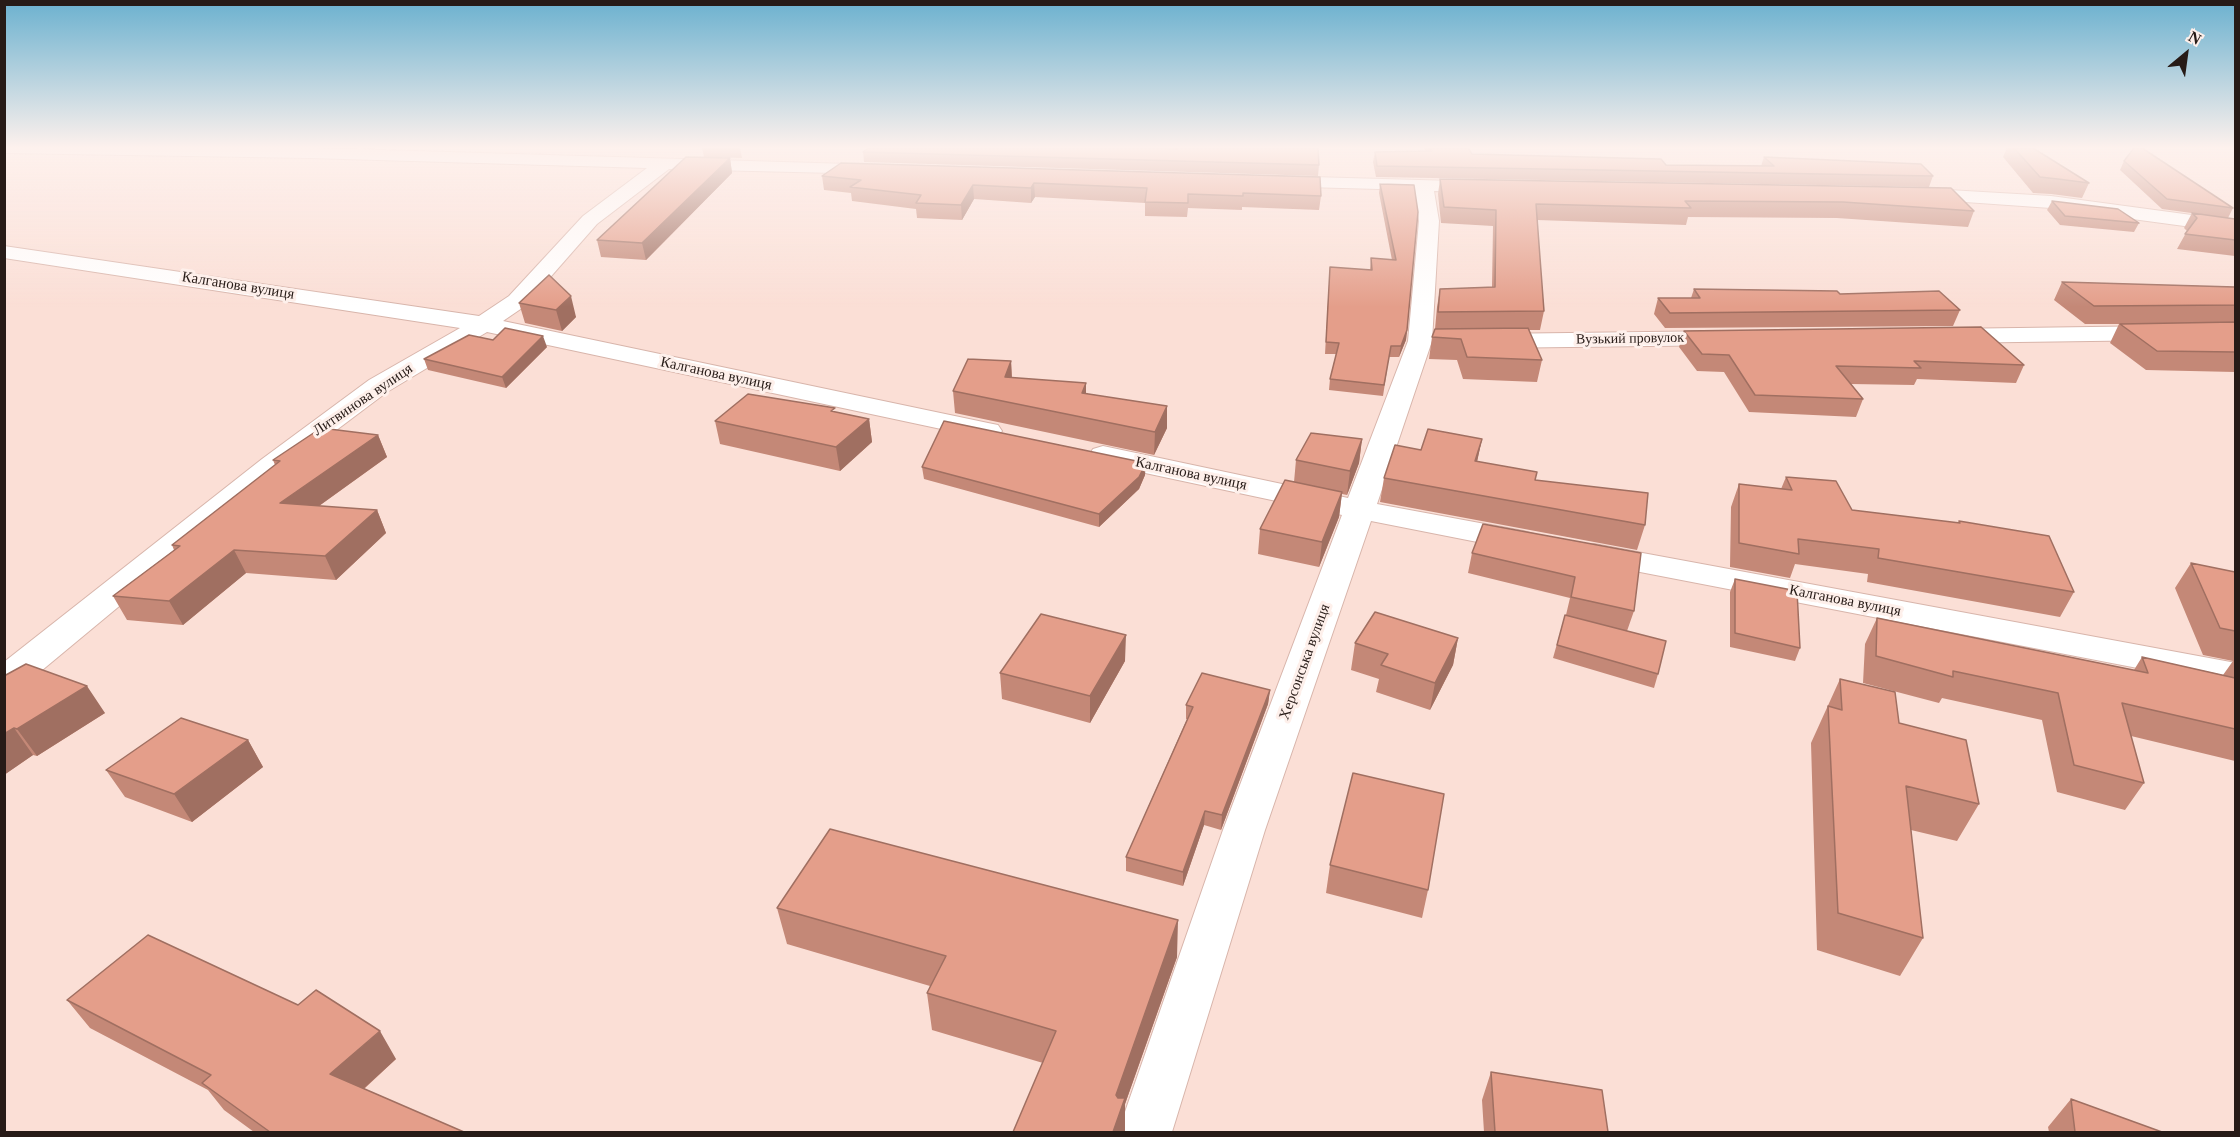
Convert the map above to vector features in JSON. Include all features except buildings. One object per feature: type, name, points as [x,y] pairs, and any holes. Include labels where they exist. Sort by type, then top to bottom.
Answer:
[{"type":"street","name":"Литвинова вулиця","points":[[4,682],[272,465],[378,386],[483,324],[517,301],[590,220],[615,201]]},
{"type":"street","name":"Херсонська вулиця","points":[[1145,1132],[1244,830],[1360,510],[1443,341],[1426,201]]},
{"type":"street","points":[[2051,201],[2235,227]]},
{"type":"street","name":"Калганова вулиця","points":[[4,252],[483,324],[1009,436]]},
{"type":"street","points":[[1918,336],[2235,332]]},
{"type":"street","name":"Вузький провулок","points":[[1443,341],[1752,338]]},
{"type":"street","name":"Калганова вулиця","points":[[1079,450],[1360,510],[2235,675]]}]
